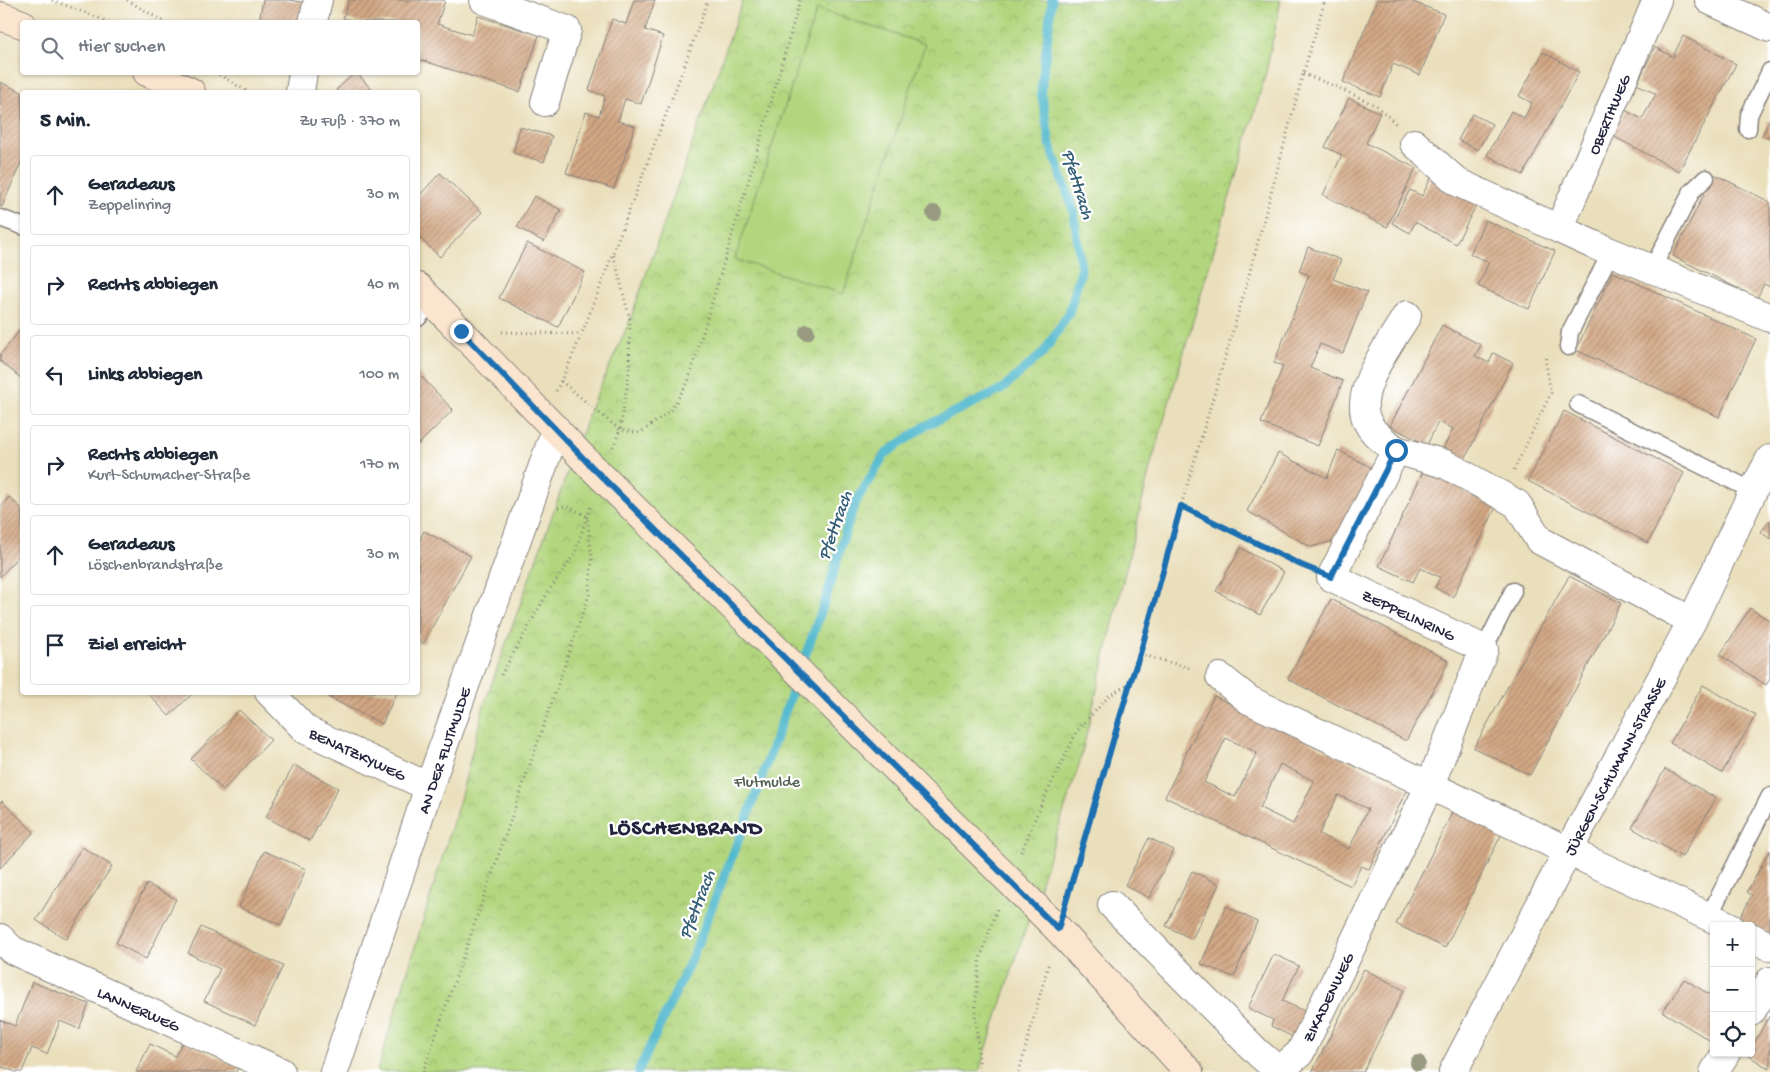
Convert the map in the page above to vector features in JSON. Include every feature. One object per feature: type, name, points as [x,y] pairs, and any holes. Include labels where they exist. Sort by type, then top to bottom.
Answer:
[{"type":"main road","points":[[0,16],[20,23]]},
{"type":"main road","points":[[154,75],[187,90]]},
{"type":"main road","points":[[422,302],[461,331],[586,461],[1058,929],[1190,1072]]},
{"type":"street","points":[[313,20],[318,0]]},
{"type":"street","points":[[484,0],[567,30],[544,102]]},
{"type":"street","name":"OBERTHWEG","points":[[1559,229],[1657,0]]},
{"type":"street","points":[[1709,0],[1770,28]]},
{"type":"street","points":[[300,90],[303,75]]},
{"type":"street","points":[[1414,143],[1457,182],[1611,252],[1770,318]]},
{"type":"street","points":[[1407,315],[1371,377],[1365,393],[1362,407],[1368,423],[1377,436],[1396,450],[1445,464],[1517,504],[1539,540],[1692,621]]},
{"type":"street","name":"AN DER FLUTMULDE","points":[[334,1072],[430,786],[556,429]]},
{"type":"street","points":[[1331,577],[1396,450]]},
{"type":"street","name":"JÜRGEN-SCHUMANN-STRASSE","points":[[1454,1072],[1568,851],[1692,621],[1753,491],[1769,462]]},
{"type":"street","name":"ZEPPELINRING","points":[[1331,577],[1484,649]]},
{"type":"street","points":[[1430,785],[1484,649]]},
{"type":"street","points":[[1220,677],[1249,700],[1719,921]]},
{"type":"street","name":"BENATZKYWEG","points":[[272,695],[306,730],[430,786]]},
{"type":"street","name":"ZIKADENWEG","points":[[1112,905],[1258,1053],[1279,1071],[1300,1053],[1430,785]]},
{"type":"street","points":[[1755,939],[1770,947]]},
{"type":"street","name":"LANNERWEG","points":[[4,952],[281,1072]]},
{"type":"street","points":[[1755,1005],[1770,981]]},
{"type":"street","points":[[1714,1072],[1723,1057]]},
{"type":"lane","points":[[1748,129],[1749,115],[1770,71]]},
{"type":"lane","points":[[1652,269],[1692,191],[1706,178]]},
{"type":"lane","points":[[0,218],[20,225]]},
{"type":"lane","points":[[1568,347],[1570,332],[1611,252]]},
{"type":"lane","points":[[1578,404],[1753,491]]},
{"type":"lane","points":[[1484,649],[1513,591]]},
{"type":"lane","points":[[1719,921],[1770,796]]},
{"type":"path","points":[[52,0],[104,20]]},
{"type":"path","points":[[127,0],[161,20]]},
{"type":"path","points":[[556,429],[554,395],[614,252],[708,0]]},
{"type":"path","points":[[561,381],[620,430],[640,433],[672,410],[688,382],[754,166],[800,0]]},
{"type":"path","points":[[1019,1072],[1058,929],[1245,290],[1303,74],[1325,0]]},
{"type":"path","points":[[1303,74],[1335,86],[1377,106]]},
{"type":"path","points":[[220,75],[245,90]]},
{"type":"path","points":[[614,252],[630,320],[629,373],[620,430]]},
{"type":"path","points":[[461,331],[581,334]]},
{"type":"path","points":[[1501,495],[1551,393],[1546,363],[1547,354]]},
{"type":"path","points":[[1181,506],[1301,565],[1331,577]]},
{"type":"path","points":[[423,1072],[589,595],[592,560],[587,516],[574,555],[548,592],[499,679]]},
{"type":"path","points":[[1140,654],[1220,677]]},
{"type":"green space","name":"Flutmulde","points":[[743,0],[1281,0],[1266,73],[1151,464],[1079,765],[979,1072],[377,1072],[460,799],[484,705],[591,407],[630,320]]},
{"type":"green space","points":[[817,9],[925,44],[843,294],[735,259]]},
{"type":"building","points":[[263,0],[290,0],[306,3],[302,20],[259,20]]},
{"type":"building","points":[[349,0],[442,0],[445,1],[437,24],[472,35],[478,16],[539,35],[520,92],[420,60],[420,20],[350,20],[343,18]]},
{"type":"building","points":[[634,0],[655,0],[645,30],[663,36],[641,104],[625,99],[618,121],[635,126],[614,189],[566,173],[586,112],[599,116],[605,96],[589,90],[612,19],[626,24]]},
{"type":"building","points":[[1377,0],[1408,0],[1444,14],[1420,75],[1393,64],[1380,97],[1343,82]]},
{"type":"building","points":[[1683,36],[1736,64],[1679,171],[1611,135],[1625,110],[1642,119],[1656,94],[1637,84],[1655,47],[1673,57]]},
{"type":"building","points":[[1543,52],[1579,72],[1523,175],[1487,155],[1511,111],[1524,118],[1532,103],[1519,96]]},
{"type":"building","points":[[353,75],[359,75],[372,90],[336,90]]},
{"type":"building","points":[[0,82],[20,91],[20,165],[2,207],[0,206]]},
{"type":"building","points":[[1349,98],[1380,113],[1366,143],[1416,168],[1387,227],[1323,195],[1342,155],[1325,147]]},
{"type":"building","points":[[1472,114],[1492,124],[1478,150],[1458,140]]},
{"type":"building","points":[[1770,118],[1770,139],[1762,136]]},
{"type":"building","points":[[520,127],[552,136],[544,162],[513,153]]},
{"type":"building","points":[[440,173],[482,212],[440,257],[420,238],[420,195]]},
{"type":"building","points":[[1714,174],[1770,202],[1770,287],[1764,284],[1757,298],[1673,256]]},
{"type":"building","points":[[1431,178],[1478,202],[1456,244],[1415,222],[1410,233],[1392,223],[1410,190],[1422,196]]},
{"type":"building","points":[[534,196],[561,210],[544,242],[517,227]]},
{"type":"building","points":[[1485,220],[1555,251],[1529,309],[1478,286],[1489,262],[1470,254]]},
{"type":"building","points":[[527,243],[585,272],[558,327],[499,298]]},
{"type":"building","points":[[1308,247],[1341,260],[1333,279],[1367,292],[1343,353],[1320,344],[1310,368],[1343,381],[1318,446],[1261,423],[1283,366],[1274,363],[1309,275],[1299,271]]},
{"type":"building","points":[[1613,272],[1756,339],[1719,417],[1576,350]]},
{"type":"building","points":[[1442,325],[1481,345],[1475,356],[1489,363],[1493,353],[1513,363],[1465,459],[1443,449],[1453,429],[1438,422],[1427,445],[1390,426]]},
{"type":"building","points":[[20,330],[20,377],[0,361],[0,355]]},
{"type":"building","points":[[420,375],[453,410],[420,443]]},
{"type":"building","points":[[1564,411],[1684,473],[1648,543],[1528,481]]},
{"type":"building","points":[[1338,450],[1372,468],[1341,539],[1311,547],[1247,511],[1278,453],[1327,478]]},
{"type":"building","points":[[1429,459],[1470,479],[1464,492],[1496,507],[1453,597],[1435,588],[1440,577],[1420,568],[1413,582],[1379,566]]},
{"type":"building","points":[[9,497],[20,507],[20,554],[0,577],[0,507]]},
{"type":"building","points":[[1770,520],[1770,539],[1761,532]]},
{"type":"building","points":[[424,531],[471,556],[423,644],[420,642],[420,540]]},
{"type":"building","points":[[1241,548],[1284,572],[1260,615],[1216,591]]},
{"type":"building","points":[[1569,576],[1621,603],[1530,775],[1474,748]]},
{"type":"building","points":[[1331,599],[1449,661],[1406,741],[1288,679]]},
{"type":"building","points":[[1750,608],[1770,621],[1770,679],[1766,685],[1720,655]]},
{"type":"building","points":[[1703,685],[1756,715],[1722,773],[1670,743]]},
{"type":"building","points":[[150,695],[191,695],[169,716]]},
{"type":"building","points":[[329,695],[396,695],[382,724],[328,697]]},
{"type":"building","points":[[1214,696],[1407,789],[1369,869],[1361,866],[1351,886],[1165,797]],"holes":[[[1226,738],[1257,753],[1235,797],[1204,782]],[[1280,764],[1314,781],[1293,824],[1260,808]],[[1338,795],[1368,809],[1349,849],[1319,834]]]},
{"type":"building","points":[[239,710],[271,740],[223,790],[191,759]]},
{"type":"building","points":[[294,765],[338,788],[310,841],[266,817]]},
{"type":"building","points":[[1665,769],[1716,798],[1682,857],[1632,828]]},
{"type":"building","points":[[2,801],[34,832],[0,868],[0,803]]},
{"type":"building","points":[[1456,805],[1504,829],[1445,948],[1396,924]]},
{"type":"building","points":[[1149,838],[1174,850],[1149,898],[1125,885]]},
{"type":"building","points":[[82,847],[112,866],[66,939],[36,920]]},
{"type":"building","points":[[1770,850],[1770,934],[1755,926],[1755,922],[1748,922],[1740,918],[1752,895],[1747,892]]},
{"type":"building","points":[[264,851],[306,869],[281,925],[239,907]]},
{"type":"building","points":[[1192,871],[1219,884],[1192,939],[1166,926]]},
{"type":"building","points":[[147,884],[176,899],[146,959],[116,943]]},
{"type":"building","points":[[1226,906],[1257,922],[1234,977],[1201,964]]},
{"type":"building","points":[[201,927],[283,966],[255,1025],[204,1001],[220,969],[188,953]]},
{"type":"building","points":[[1274,954],[1299,966],[1282,1001],[1305,1011],[1293,1037],[1271,1026],[1273,1020],[1248,1008]]},
{"type":"building","points":[[1364,969],[1404,990],[1363,1072],[1312,1072]]},
{"type":"building","points":[[1684,979],[1710,995],[1710,1040],[1663,1012]]},
{"type":"building","points":[[32,982],[89,1004],[79,1029],[60,1021],[47,1054],[32,1048],[22,1072],[16,1072],[0,1066],[0,1020],[15,1026]]},
{"type":"building","points":[[1770,1015],[1770,1069],[1750,1057],[1755,1057],[1755,1041]]},
{"type":"building","points":[[183,1041],[238,1068],[236,1072],[136,1072],[150,1044],[175,1056]]},
{"type":"waterway","name":"Pfettrach","points":[[638,1072],[691,960],[746,821],[827,595],[855,503],[885,454],[925,426],[1001,390],[1044,352],[1069,313],[1081,270],[1074,212],[1050,144],[1041,91],[1052,0]]},
{"type":"district","name":"LÖSCHENBRAND","points":[[686,827]]},
{"type":"route","points":[[461,331],[586,461],[1058,929],[1140,654],[1181,506],[1301,565],[1331,577],[1396,450]]}]
